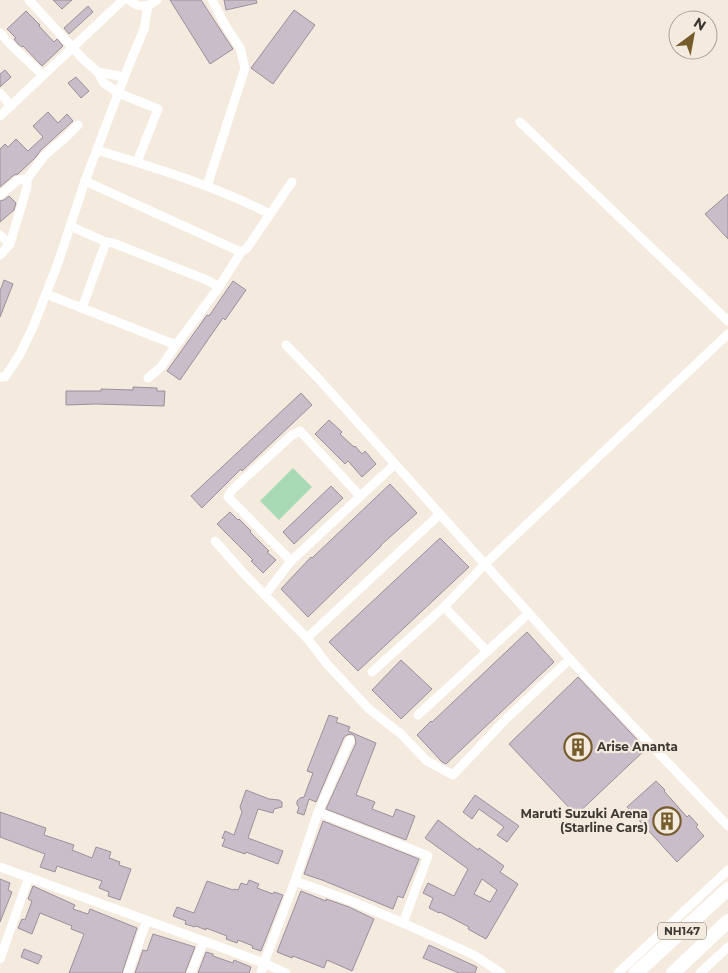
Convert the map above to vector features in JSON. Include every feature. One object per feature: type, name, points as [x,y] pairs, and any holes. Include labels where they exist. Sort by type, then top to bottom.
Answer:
[{"type":"highway","name":"NH147","points":[[636,973],[728,889]]},
{"type":"highway","name":"NH147","points":[[673,973],[728,921]]},
{"type":"street","points":[[29,0],[84,60],[98,72],[103,82],[118,93],[158,109],[137,162]]},
{"type":"street","points":[[0,116],[123,0]]},
{"type":"street","points":[[129,0],[136,5],[142,6],[148,6],[157,0]]},
{"type":"street","points":[[207,186],[245,68],[240,48],[212,0]]},
{"type":"street","points":[[0,377],[5,377],[20,354],[33,327],[58,263],[85,181],[124,76],[144,29],[148,6]]},
{"type":"street","points":[[0,33],[43,75]]},
{"type":"street","points":[[98,72],[124,76]]},
{"type":"street","points":[[0,93],[11,106]]},
{"type":"street","points":[[520,122],[728,321]]},
{"type":"street","points":[[0,195],[18,180],[26,179],[45,155],[66,138],[78,125]]},
{"type":"street","points":[[97,150],[207,186],[241,199],[270,214]]},
{"type":"street","points":[[0,256],[10,244],[27,187],[26,179]]},
{"type":"street","points":[[85,181],[241,252]]},
{"type":"street","points":[[148,378],[162,367],[292,182]]},
{"type":"street","points":[[70,226],[106,242],[113,243],[208,280],[219,287]]},
{"type":"street","points":[[0,235],[10,244]]},
{"type":"street","points":[[82,308],[106,242]]},
{"type":"street","points":[[46,294],[176,345]]},
{"type":"street","points":[[372,672],[444,607],[485,564],[728,334]]},
{"type":"street","points":[[286,345],[317,377],[570,659],[728,826]]},
{"type":"street","points":[[291,562],[228,497],[232,490],[292,435],[300,431],[360,496]]},
{"type":"street","points":[[265,595],[291,562],[395,464]]},
{"type":"street","points":[[307,638],[440,514]]},
{"type":"street","points":[[215,541],[246,576],[307,638],[327,664],[369,709],[401,734],[427,761],[453,775],[506,719],[570,659]]},
{"type":"street","points":[[444,607],[487,651]]},
{"type":"street","points":[[418,715],[529,613]]},
{"type":"street","points":[[261,973],[318,812],[350,740]]},
{"type":"street","points":[[318,812],[428,856],[403,923]]},
{"type":"street","points":[[0,866],[286,973]]},
{"type":"street","points":[[618,973],[728,870]]},
{"type":"street","points":[[0,957],[29,877]]},
{"type":"street","points":[[295,881],[351,901],[403,923],[474,956],[501,973]]},
{"type":"street","points":[[128,973],[147,920]]},
{"type":"street","points":[[191,973],[204,941]]},
{"type":"street","points":[[700,973],[728,947]]},
{"type":"green space","points":[[293,468],[312,487],[279,520],[260,501]]},
{"type":"building","points":[[53,0],[72,0],[62,9]]},
{"type":"building","points":[[170,0],[201,0],[233,49],[210,64]]},
{"type":"building","points":[[224,0],[256,0],[257,3],[226,10]]},
{"type":"building","points":[[88,6],[93,12],[69,34],[64,28]]},
{"type":"building","points":[[294,10],[315,25],[273,84],[251,68]]},
{"type":"building","points":[[26,11],[54,42],[57,39],[63,46],[42,66],[23,46],[18,44],[14,39],[16,38],[7,29]]},
{"type":"building","points":[[5,70],[11,77],[0,87],[0,74]]},
{"type":"building","points":[[76,77],[89,91],[81,98],[68,83]]},
{"type":"building","points":[[48,112],[58,123],[67,114],[73,121],[18,174],[14,175],[0,187],[0,149],[5,144],[8,147],[16,139],[28,151],[43,137],[33,126]]},
{"type":"building","points":[[728,194],[728,239],[705,214]]},
{"type":"building","points":[[9,196],[16,203],[14,210],[0,222],[0,201]]},
{"type":"building","points":[[4,280],[13,284],[0,317],[0,291]]},
{"type":"building","points":[[233,281],[246,290],[225,320],[223,318],[180,380],[167,371]]},
{"type":"building","points":[[133,387],[157,388],[157,391],[165,391],[164,406],[66,405],[66,391],[133,390]]},
{"type":"building","points":[[301,393],[312,405],[242,471],[241,469],[202,508],[191,496]]},
{"type":"building","points":[[329,420],[342,432],[340,434],[362,454],[365,451],[376,464],[362,477],[348,461],[345,464],[315,434]]},
{"type":"building","points":[[390,484],[417,513],[381,545],[308,617],[281,589],[311,557]]},
{"type":"building","points":[[331,486],[343,498],[294,544],[283,532]]},
{"type":"building","points":[[230,512],[251,531],[269,551],[267,552],[276,560],[263,573],[251,561],[253,560],[217,524]]},
{"type":"building","points":[[440,538],[469,567],[358,671],[329,642]]},
{"type":"building","points":[[527,632],[554,662],[446,764],[442,762],[417,735]]},
{"type":"building","points":[[401,660],[432,689],[401,719],[372,690]]},
{"type":"building","name":"Arise Ananta","points":[[578,677],[646,749],[576,815],[509,744]]},
{"type":"building","points":[[329,715],[338,718],[336,722],[350,727],[348,731],[376,743],[356,795],[375,802],[372,809],[393,817],[396,809],[415,816],[406,840],[326,809],[356,743],[355,737],[352,734],[344,737],[316,802],[309,799],[304,815],[297,813],[299,807],[297,801],[304,797],[313,773],[307,771]]},
{"type":"building","name":"Maruti Suzuki Arena (Starline Cars)","points":[[656,781],[687,817],[689,815],[698,825],[696,827],[704,836],[677,862],[627,807]]},
{"type":"building","points":[[246,790],[282,802],[282,807],[274,809],[273,813],[258,809],[248,838],[283,851],[278,864],[246,852],[245,854],[222,846],[225,839],[222,838],[225,831],[234,835],[242,812],[240,807]]},
{"type":"building","points":[[475,795],[519,826],[507,842],[497,835],[504,827],[479,809],[472,819],[463,812]]},
{"type":"building","points":[[0,812],[46,828],[44,835],[74,845],[72,850],[92,858],[96,847],[111,852],[109,858],[120,862],[119,865],[131,869],[120,900],[108,896],[109,892],[99,888],[102,881],[57,866],[55,872],[40,867],[45,854],[0,837]]},
{"type":"building","points":[[438,820],[478,850],[479,848],[504,866],[500,872],[518,884],[486,939],[468,929],[469,927],[429,908],[433,898],[423,893],[428,883],[454,896],[468,869],[425,838]],"holes":[[[482,879],[497,890],[490,902],[474,894]]]},
{"type":"building","points":[[323,821],[419,859],[403,898],[398,896],[393,909],[304,874]]},
{"type":"building","points":[[0,879],[10,883],[8,890],[12,892],[0,922]]},
{"type":"building","points":[[249,880],[259,884],[257,888],[273,894],[274,892],[283,895],[261,951],[238,940],[237,943],[226,939],[227,936],[206,928],[206,930],[185,924],[186,921],[173,916],[177,907],[194,913],[207,881],[238,890],[241,883],[247,885]]},
{"type":"building","points":[[33,886],[75,905],[73,909],[88,914],[90,909],[137,928],[122,973],[69,973],[84,934],[71,929],[72,926],[40,913],[32,934],[18,928],[22,919],[25,920],[32,901],[28,899]]},
{"type":"building","points":[[301,891],[326,901],[326,899],[349,907],[374,919],[352,971],[327,960],[324,968],[277,952]]},
{"type":"building","points":[[153,934],[195,947],[185,973],[135,973],[143,950],[147,951]]},
{"type":"building","points":[[429,945],[477,967],[475,973],[459,973],[423,958]]},
{"type":"building","points":[[24,949],[42,956],[38,964],[21,957]]},
{"type":"building","points":[[206,952],[233,963],[234,960],[251,967],[249,973],[198,973]]},
{"type":"place","name":"Arise Ananta","points":[[578,747]]},
{"type":"place","name":"Maruti Suzuki Arena (Starline Cars)","points":[[667,821]]}]
